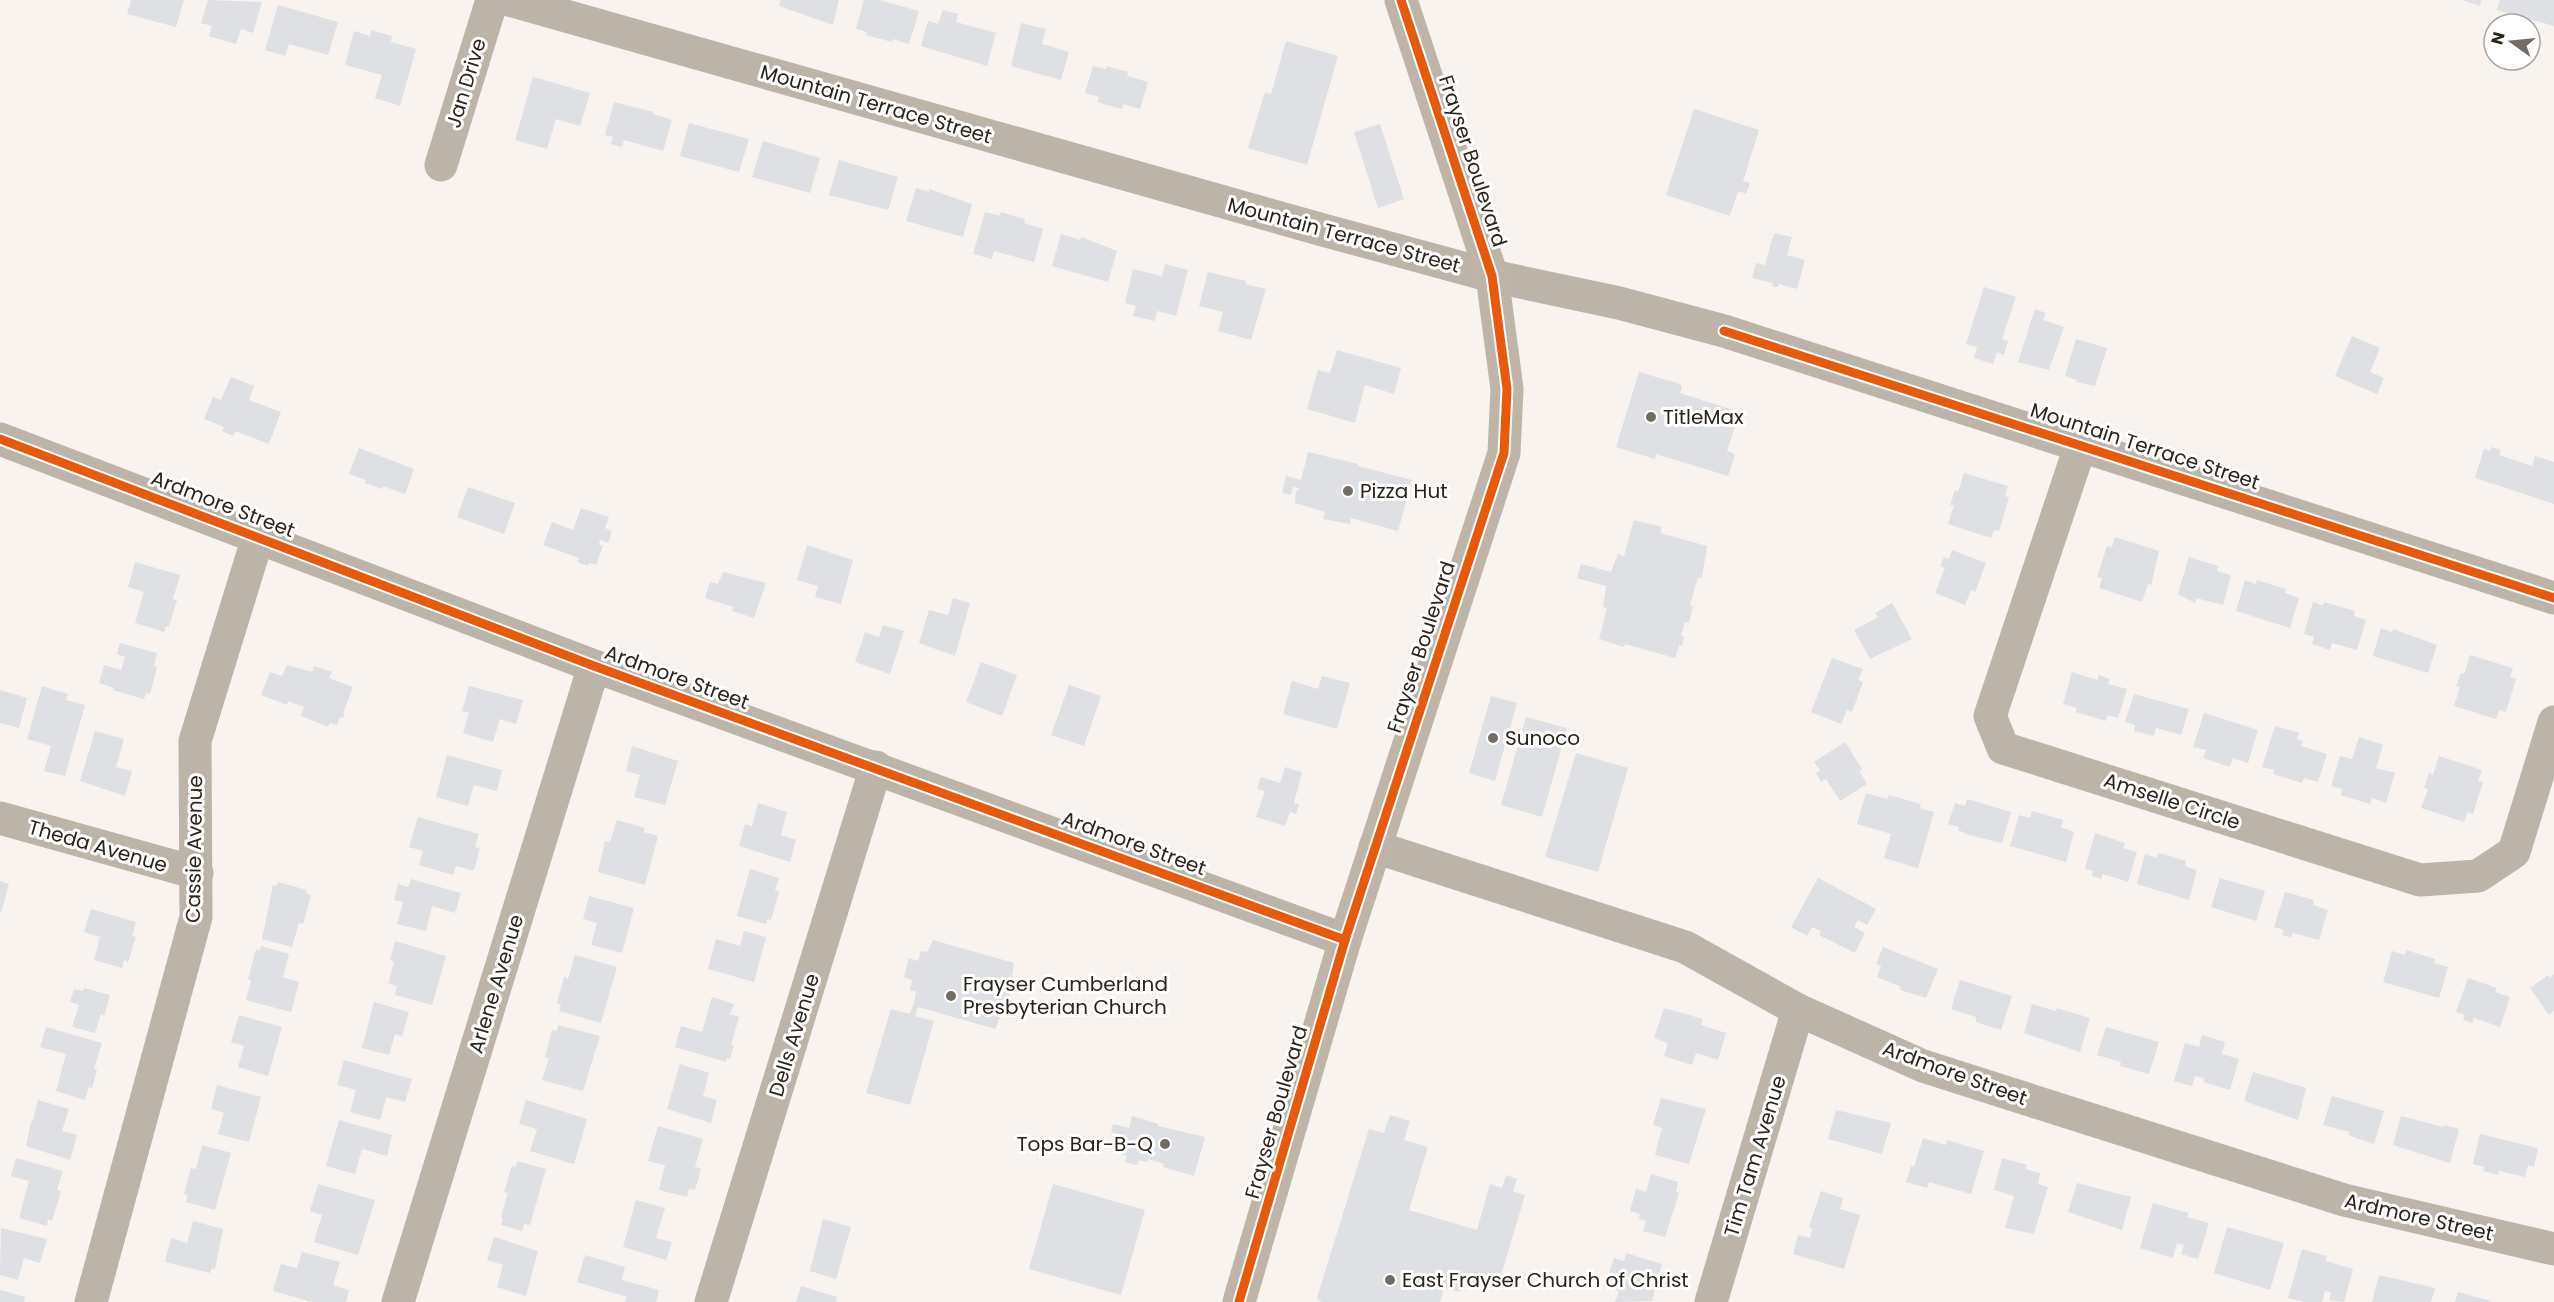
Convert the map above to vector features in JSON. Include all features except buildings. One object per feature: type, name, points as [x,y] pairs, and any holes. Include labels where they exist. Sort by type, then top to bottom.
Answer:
[{"type":"main road","name":"Frayser Boulevard","points":[[1239,1302],[1345,940],[1504,453],[1507,388],[1492,276],[1401,0]]},
{"type":"street","name":"Jan Drive","points":[[441,165],[492,0]]},
{"type":"street","name":"Mountain Terrace Street","points":[[509,0],[1311,227],[1492,276],[1619,303],[1724,331],[2554,598]]},
{"type":"street","name":"Ardmore Street","points":[[0,439],[594,666],[1345,940]]},
{"type":"street","name":"Amselle Circle","points":[[2081,444],[1990,716],[2003,748],[2420,880],[2478,876],[2514,852],[2554,722]]},
{"type":"street","name":"Cassie Avenue","points":[[98,1300],[196,917],[195,741],[258,537]]},
{"type":"street","name":"Arlene Avenue","points":[[398,1302],[594,666]]},
{"type":"street","name":"Dells Avenue","points":[[711,1302],[876,767]]},
{"type":"street","name":"Theda Avenue","points":[[0,818],[197,873]]},
{"type":"street","name":"Ardmore Street","points":[[1375,847],[1685,947],[1798,1010],[1923,1066],[2344,1200],[2554,1249]]},
{"type":"street","name":"Tim Tam Avenue","points":[[1711,1302],[1798,1010]]},
{"type":"cycle path","points":[[1239,1302],[1345,940],[1504,453],[1507,389],[1492,276],[1401,0]]},
{"type":"cycle path","points":[[1724,331],[2554,598]]},
{"type":"cycle path","points":[[0,439],[594,666],[1345,940]]},
{"type":"place","name":"TitleMax","points":[[1651,417]]},
{"type":"place","name":"Pizza Hut","points":[[1348,491]]},
{"type":"place","name":"Sunoco","points":[[1493,738]]},
{"type":"place","name":"Frayser Cumberland Presbyterian Church","points":[[951,996]]},
{"type":"place","name":"Tops Bar-B-Q","points":[[1165,1144]]},
{"type":"place","name":"East Frayser Church of Christ","points":[[1390,1280]]}]
